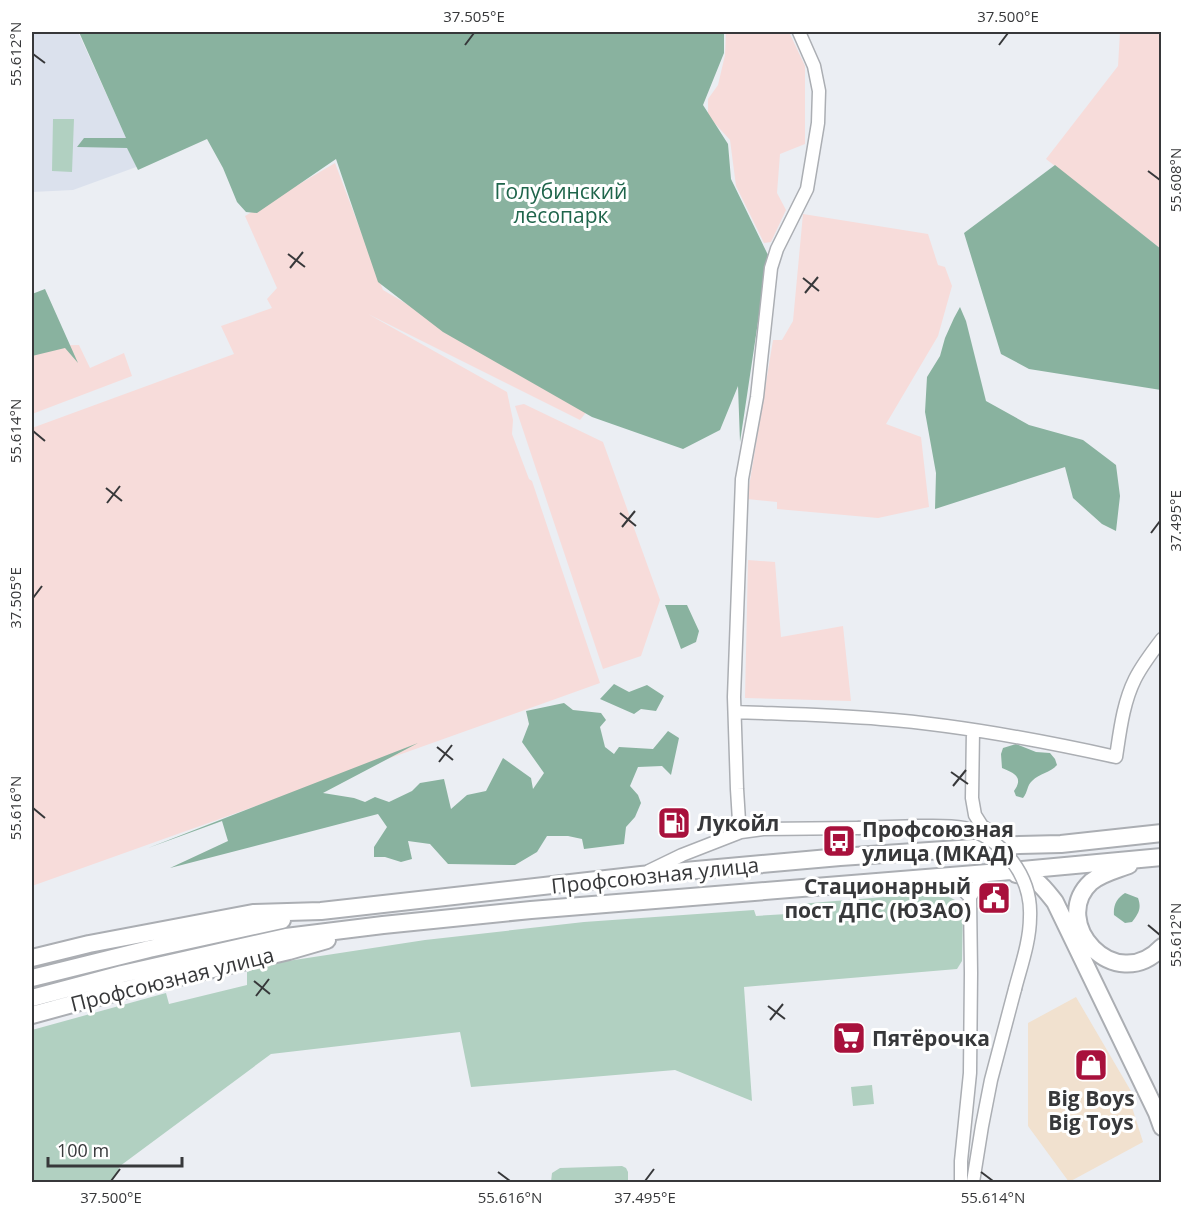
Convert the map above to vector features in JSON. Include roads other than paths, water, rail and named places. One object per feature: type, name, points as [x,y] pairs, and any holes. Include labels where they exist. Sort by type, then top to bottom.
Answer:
[{"type":"main road","name":"Профсоюзная улица","points":[[32,958],[94,943],[253,913],[321,911],[641,875],[828,858],[1061,844],[1161,833]]},
{"type":"main road","points":[[993,872],[1157,857]]},
{"type":"main road","points":[[1157,857],[1105,873],[1092,881],[1083,893],[1078,914],[1081,929],[1088,943],[1098,954],[1112,962],[1127,964],[1142,961],[1156,953],[1161,947]]},
{"type":"main road","name":"Профсоюзная улица","points":[[32,998],[122,974],[286,937],[542,909],[993,872]]},
{"type":"main road","points":[[993,872],[1027,875],[1035,879],[1055,902],[1157,1113],[1161,1127]]},
{"type":"main road","name":"Профсоюзная улица","points":[[32,978],[149,949],[321,911]]},
{"type":"main road","name":"Профсоюзная улица","points":[[32,1015],[120,991],[289,951],[383,925]]},
{"type":"street","points":[[741,832],[734,697],[742,474],[758,398],[771,268],[777,249],[807,189],[818,123],[819,91],[814,66],[799,32]]},
{"type":"street","points":[[735,712],[881,719],[973,730],[1116,757],[1128,696],[1144,663],[1161,639]]},
{"type":"street","points":[[973,730],[972,798],[975,815],[982,826],[992,833],[1018,845]]},
{"type":"street","points":[[641,875],[682,855],[741,832],[763,828],[946,826],[964,829],[989,840],[1008,855],[1023,878],[1029,896],[1031,916],[1029,934],[991,1080],[973,1182]]},
{"type":"street","points":[[960,1182],[970,1073],[970,897],[993,872]]},
{"type":"street","points":[[949,876],[970,897]]},
{"type":"place","name":"Лукойл","points":[[674,823]]},
{"type":"place","name":"Профсоюзная улица (МКАД)","points":[[839,841]]},
{"type":"place","name":"Стационарный пост ДПС (ЮЗАО)","points":[[994,898]]},
{"type":"place","name":"Пятёрочка","points":[[849,1038]]},
{"type":"place","name":"Big Boys Big Toys","points":[[1091,1065]]},
{"type":"park label","name":"Голубинский лесопарк","points":[[561,203]]}]
